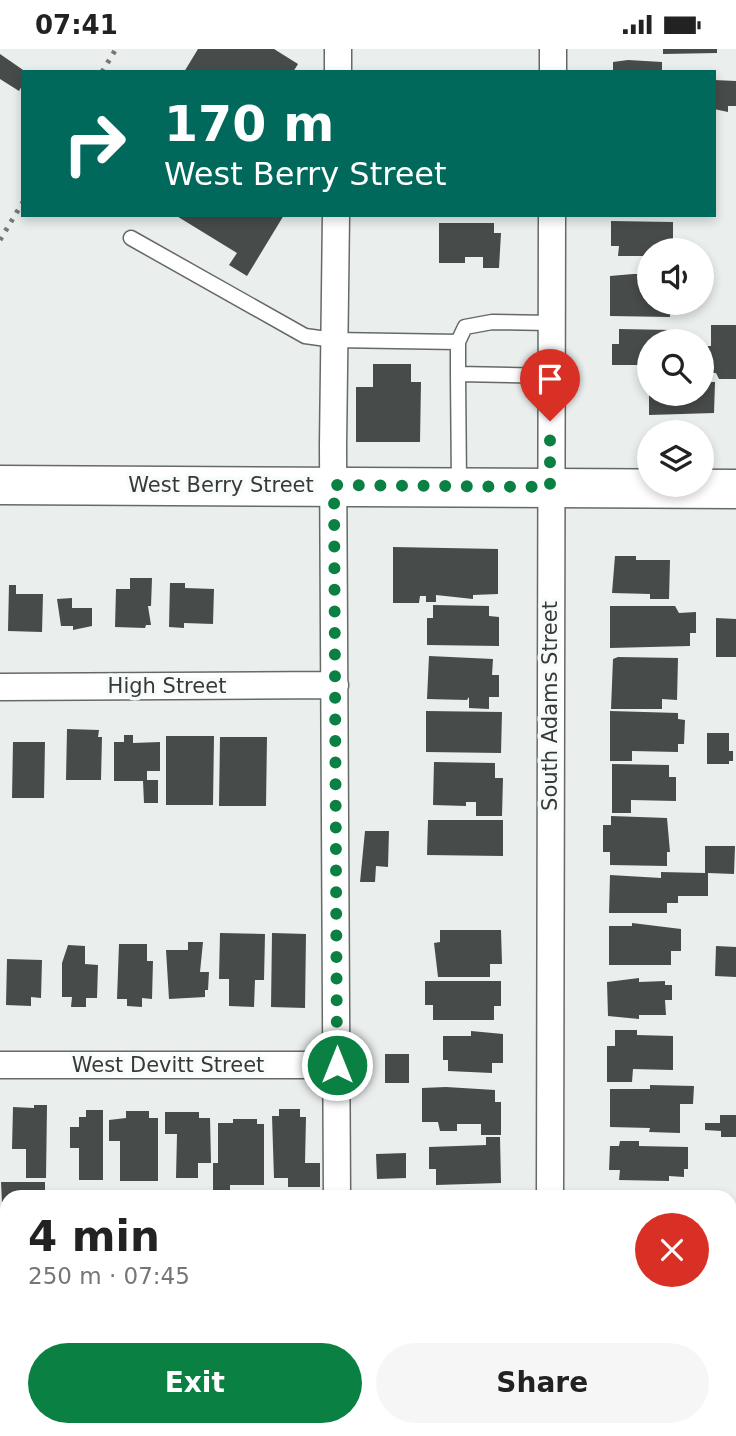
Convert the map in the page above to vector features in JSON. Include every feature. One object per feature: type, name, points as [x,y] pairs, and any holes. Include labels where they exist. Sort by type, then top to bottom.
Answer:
[{"type":"main road","name":"West Berry Street","points":[[0,485],[736,489]]},
{"type":"street","points":[[338,49],[338,70]]},
{"type":"street","points":[[553,49],[553,70]]},
{"type":"street","points":[[336,217],[334,485],[337,1190]]},
{"type":"street","name":"South Adams Street","points":[[550,1190],[552,217]]},
{"type":"street","name":"High Street","points":[[0,687],[335,685]]},
{"type":"street","name":"West Devitt Street","points":[[0,1065],[337,1065]]},
{"type":"lane","points":[[131,238],[305,337],[334,340],[458,341]]},
{"type":"lane","points":[[459,486],[458,341],[465,327],[492,322],[551,323]]},
{"type":"lane","points":[[458,374],[551,376]]},
{"type":"building","points":[[198,49],[274,49],[298,64],[294,70],[185,70]]},
{"type":"building","points":[[663,49],[717,49],[717,53],[663,54]]},
{"type":"building","points":[[0,54],[23,70],[19,91],[0,79]]},
{"type":"building","points":[[613,62],[662,62],[662,70],[613,70]]},
{"type":"building","points":[[716,80],[736,81],[736,106],[728,106],[728,112],[716,109]]},
{"type":"building","points":[[178,217],[283,217],[247,276],[229,265],[237,253]]},
{"type":"building","points":[[611,221],[673,222],[673,238],[637,238],[637,256],[618,256],[619,246],[611,246]]},
{"type":"building","points":[[439,223],[494,223],[494,233],[501,233],[499,268],[483,268],[483,257],[465,257],[465,263],[439,263]]},
{"type":"building","points":[[637,274],[637,315],[670,317],[610,316],[610,276]]},
{"type":"building","points":[[711,325],[736,325],[736,379],[719,379],[714,373],[714,329],[711,329]]},
{"type":"building","points":[[619,329],[637,329],[637,365],[612,365],[612,344],[619,344]]},
{"type":"building","points":[[373,364],[411,364],[411,382],[421,382],[420,442],[356,442],[356,387],[373,387]]},
{"type":"building","points":[[715,382],[714,413],[649,415],[649,406],[714,406]]},
{"type":"building","points":[[393,547],[498,549],[498,594],[473,595],[473,599],[436,595],[436,602],[426,602],[426,596],[420,596],[419,603],[393,603]]},
{"type":"building","points":[[615,556],[636,556],[636,560],[670,560],[669,599],[650,599],[650,594],[612,593]]},
{"type":"building","points":[[130,578],[152,578],[151,606],[148,606],[151,625],[146,625],[145,628],[115,627],[116,589],[130,589]]},
{"type":"building","points":[[170,583],[185,583],[185,588],[214,589],[213,624],[184,623],[184,628],[169,627]]},
{"type":"building","points":[[9,585],[16,585],[16,594],[43,594],[42,632],[8,631]]},
{"type":"building","points":[[72,598],[72,608],[92,608],[92,626],[73,630],[73,626],[61,626],[57,599]]},
{"type":"building","points":[[433,605],[489,606],[489,616],[499,617],[499,646],[427,645],[427,618],[433,618]]},
{"type":"building","points":[[610,606],[675,606],[679,613],[696,612],[696,633],[690,633],[690,646],[610,648]]},
{"type":"building","points":[[716,618],[736,619],[736,657],[716,657]]},
{"type":"building","points":[[429,656],[493,659],[492,675],[499,675],[499,697],[489,697],[489,709],[469,708],[469,697],[467,700],[427,699]]},
{"type":"building","points":[[678,658],[677,700],[662,699],[662,709],[611,709],[613,659]]},
{"type":"building","points":[[426,711],[502,712],[501,753],[426,752]]},
{"type":"building","points":[[610,711],[678,713],[678,719],[685,720],[684,744],[678,744],[678,752],[632,751],[632,761],[610,761]]},
{"type":"building","points":[[67,729],[99,730],[98,737],[102,737],[101,780],[66,780]]},
{"type":"building","points":[[707,733],[729,733],[729,751],[733,751],[733,761],[729,761],[729,764],[707,764]]},
{"type":"building","points":[[124,735],[133,735],[133,743],[160,742],[160,771],[147,771],[147,780],[158,780],[158,803],[144,803],[143,781],[114,781],[114,742],[124,742]]},
{"type":"building","points":[[166,736],[214,736],[213,805],[166,805]]},
{"type":"building","points":[[220,737],[267,737],[266,806],[219,806]]},
{"type":"building","points":[[13,742],[45,742],[44,798],[12,798]]},
{"type":"building","points":[[434,762],[495,763],[495,778],[503,778],[502,816],[476,816],[476,802],[466,802],[466,806],[433,805]]},
{"type":"building","points":[[612,764],[669,765],[669,777],[676,777],[676,801],[631,800],[631,813],[612,813]]},
{"type":"building","points":[[611,816],[667,818],[670,852],[667,852],[667,866],[610,865],[610,852],[603,852],[603,825],[611,825]]},
{"type":"building","points":[[428,820],[503,820],[503,856],[427,855]]},
{"type":"building","points":[[365,831],[389,831],[388,867],[376,866],[375,882],[360,882]]},
{"type":"building","points":[[705,846],[735,846],[734,874],[708,873],[708,896],[678,896],[678,903],[667,903],[667,913],[609,913],[610,875],[661,878],[661,872],[705,873]]},
{"type":"building","points":[[632,923],[681,929],[681,951],[671,951],[671,965],[609,965],[609,926],[632,926]]},
{"type":"building","points":[[440,930],[501,930],[502,964],[490,964],[490,977],[438,977],[434,943],[440,942]]},
{"type":"building","points":[[220,933],[265,934],[264,980],[255,980],[254,1007],[229,1006],[229,979],[219,979]]},
{"type":"building","points":[[272,933],[306,934],[305,1008],[271,1007]]},
{"type":"building","points":[[188,942],[203,942],[200,972],[209,972],[208,990],[205,990],[205,997],[169,999],[166,950],[188,950]]},
{"type":"building","points":[[119,944],[147,944],[147,961],[153,961],[152,999],[142,998],[142,1007],[127,1006],[127,999],[117,999]]},
{"type":"building","points":[[68,945],[85,946],[85,964],[98,965],[97,998],[86,998],[86,1007],[71,1007],[72,997],[62,997],[62,963]]},
{"type":"building","points":[[716,946],[736,947],[736,977],[715,976]]},
{"type":"building","points":[[7,959],[42,960],[41,998],[31,997],[31,1006],[6,1005]]},
{"type":"building","points":[[639,978],[639,982],[665,981],[665,985],[672,985],[672,1000],[665,1000],[666,1015],[639,1015],[639,1019],[608,1016],[607,982]]},
{"type":"building","points":[[425,981],[501,981],[501,1006],[494,1006],[494,1020],[433,1020],[433,1005],[425,1005]]},
{"type":"building","points":[[615,1030],[637,1030],[637,1035],[673,1036],[673,1070],[633,1069],[632,1082],[607,1082],[607,1046],[615,1046]]},
{"type":"building","points":[[471,1031],[503,1034],[503,1063],[492,1063],[492,1073],[448,1071],[448,1060],[443,1060],[443,1036],[471,1036]]},
{"type":"building","points":[[385,1054],[409,1054],[409,1083],[385,1083]]},
{"type":"building","points":[[650,1085],[694,1086],[693,1104],[680,1104],[680,1133],[649,1132],[650,1128],[610,1127],[610,1089],[650,1089]]},
{"type":"building","points":[[422,1088],[495,1090],[495,1102],[501,1102],[501,1135],[481,1135],[481,1124],[457,1124],[457,1131],[440,1131],[438,1122],[422,1122]]},
{"type":"building","points":[[34,1105],[47,1105],[46,1178],[26,1178],[26,1149],[12,1149],[13,1107],[34,1108]]},
{"type":"building","points":[[279,1109],[300,1109],[300,1117],[306,1117],[305,1163],[320,1163],[320,1187],[288,1187],[288,1178],[274,1178],[272,1116],[279,1116]]},
{"type":"building","points":[[86,1110],[103,1110],[103,1180],[79,1180],[79,1148],[70,1148],[70,1127],[79,1127],[79,1117],[86,1117]]},
{"type":"building","points":[[126,1111],[149,1111],[149,1118],[158,1118],[158,1181],[120,1181],[120,1141],[109,1141],[109,1120],[126,1118]]},
{"type":"building","points":[[165,1112],[199,1112],[199,1118],[210,1118],[211,1163],[198,1163],[198,1178],[176,1178],[177,1134],[165,1134]]},
{"type":"building","points":[[720,1115],[736,1115],[736,1137],[721,1137],[721,1131],[705,1130],[705,1123],[720,1123]]},
{"type":"building","points":[[233,1119],[257,1119],[257,1124],[264,1124],[264,1185],[230,1185],[230,1190],[213,1190],[213,1163],[218,1163],[218,1123],[233,1123]]},
{"type":"building","points":[[486,1137],[500,1137],[501,1183],[436,1185],[436,1169],[429,1169],[429,1147],[486,1145]]},
{"type":"building","points":[[620,1141],[639,1141],[639,1146],[688,1147],[688,1169],[684,1169],[684,1177],[669,1176],[669,1181],[619,1180],[620,1170],[609,1170],[610,1146],[619,1146]]},
{"type":"building","points":[[406,1153],[406,1178],[377,1179],[376,1154]]},
{"type":"building","points":[[1,1182],[45,1182],[45,1190],[1,1190]]},
{"type":"railway","points":[[103,70],[116,49]]},
{"type":"railway","points":[[0,240],[21,205]]},
{"type":"route","points":[[337,1065],[334,485],[550,487],[550,421]]}]
